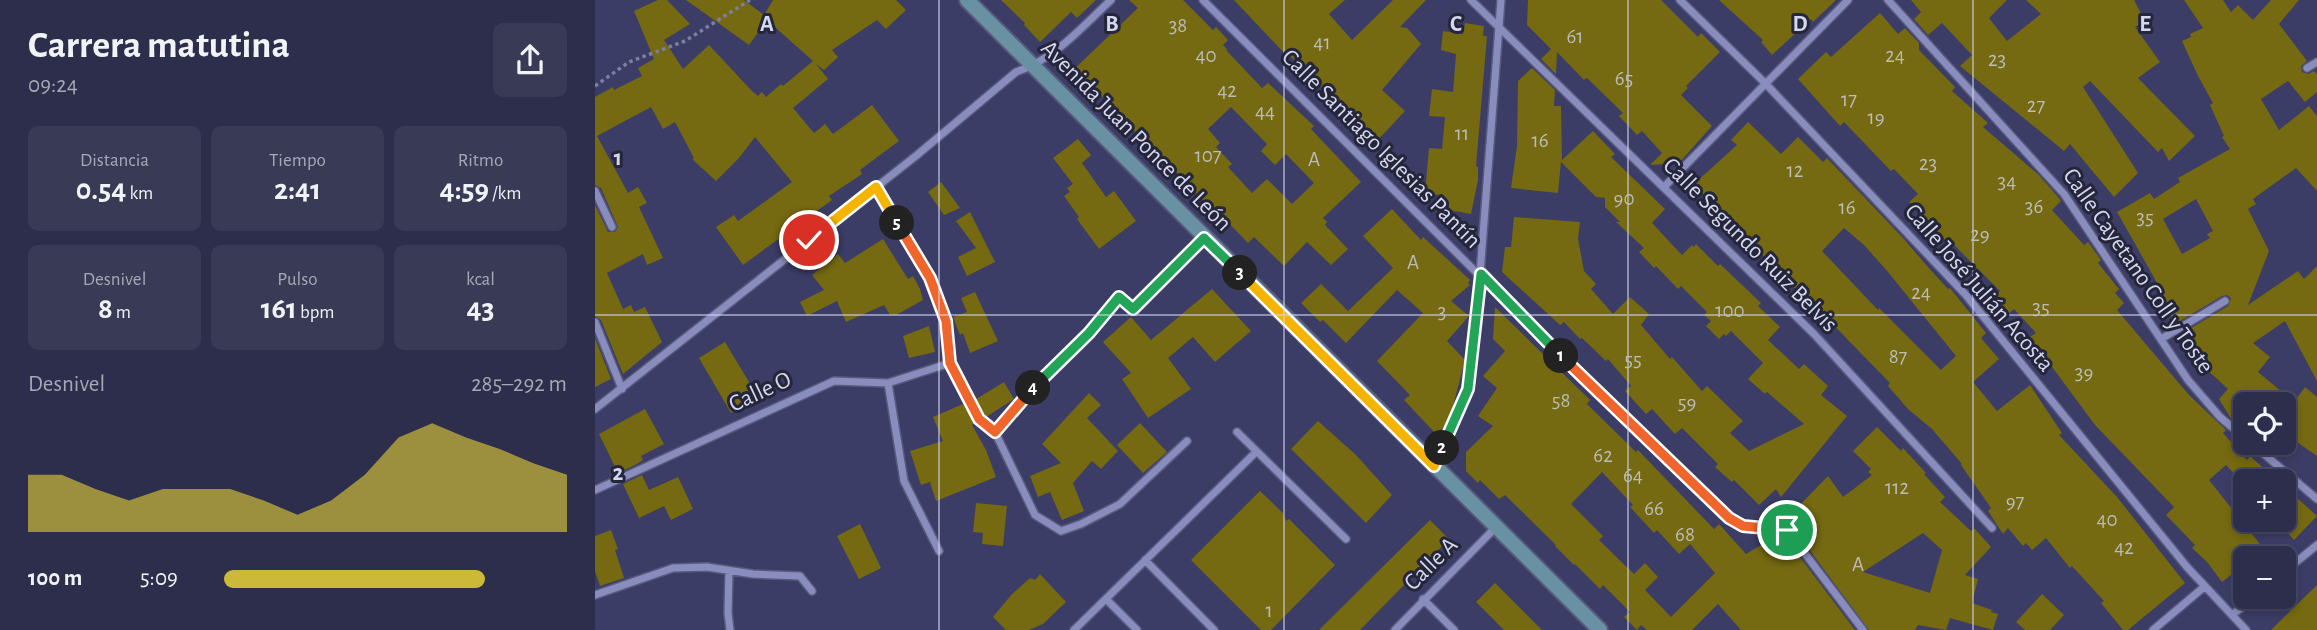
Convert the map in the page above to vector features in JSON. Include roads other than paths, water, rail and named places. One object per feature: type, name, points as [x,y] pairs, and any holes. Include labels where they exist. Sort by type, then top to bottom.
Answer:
[{"type":"main road","name":"Avenida Juan Ponce de León","points":[[967,0],[1600,630]]},
{"type":"street","points":[[595,409],[876,187],[1016,72],[1033,66],[1057,50],[1111,0]]},
{"type":"street","name":"Calle Santiago Iglesias Pantín","points":[[1203,0],[1481,274],[1499,295],[1729,518],[1743,526],[1787,530],[1863,630]]},
{"type":"street","name":"Calle Segundo Ruiz Belvis","points":[[1471,0],[1814,334],[1992,528]]},
{"type":"street","points":[[1434,466],[1468,389],[1481,274],[1501,0]]},
{"type":"street","name":"Calle José Julián Acosta","points":[[1680,0],[1765,83],[1965,295],[2204,587],[2246,630]]},
{"type":"street","points":[[1664,187],[1848,0]]},
{"type":"street","name":"Calle Cayetano Coll y Toste","points":[[1888,0],[2064,194],[2188,380],[2233,428]]},
{"type":"street","points":[[2307,68],[2317,62]]},
{"type":"street","points":[[876,187],[930,278],[946,321],[950,363],[979,419],[995,432],[1035,515],[1061,531],[1081,524],[1120,505],[1187,441]]},
{"type":"street","points":[[595,191],[612,227]]},
{"type":"street","points":[[995,432],[1024,397],[1089,333],[1119,297]]},
{"type":"street","points":[[2161,339],[2225,301]]},
{"type":"street","points":[[595,322],[622,389]]},
{"type":"street","name":"Calle O","points":[[595,490],[834,381],[888,383],[950,363]]},
{"type":"street","points":[[888,383],[904,481],[939,551]]},
{"type":"street","points":[[1237,432],[1346,539]]},
{"type":"street","points":[[1075,630],[1256,452]]},
{"type":"street","points":[[2265,455],[2317,499]]},
{"type":"street","name":"Calle A","points":[[1395,630],[1496,527]]},
{"type":"street","points":[[2296,562],[2317,545]]},
{"type":"street","points":[[1145,560],[1214,630]]},
{"type":"street","points":[[595,595],[673,568],[707,567],[800,576],[812,591]]},
{"type":"street","points":[[729,571],[730,630]]},
{"type":"street","points":[[2153,630],[2204,587]]},
{"type":"street","points":[[1106,599],[1137,630]]},
{"type":"street","points":[[1423,599],[1454,630]]},
{"type":"street","points":[[2232,615],[2240,609]]}]
